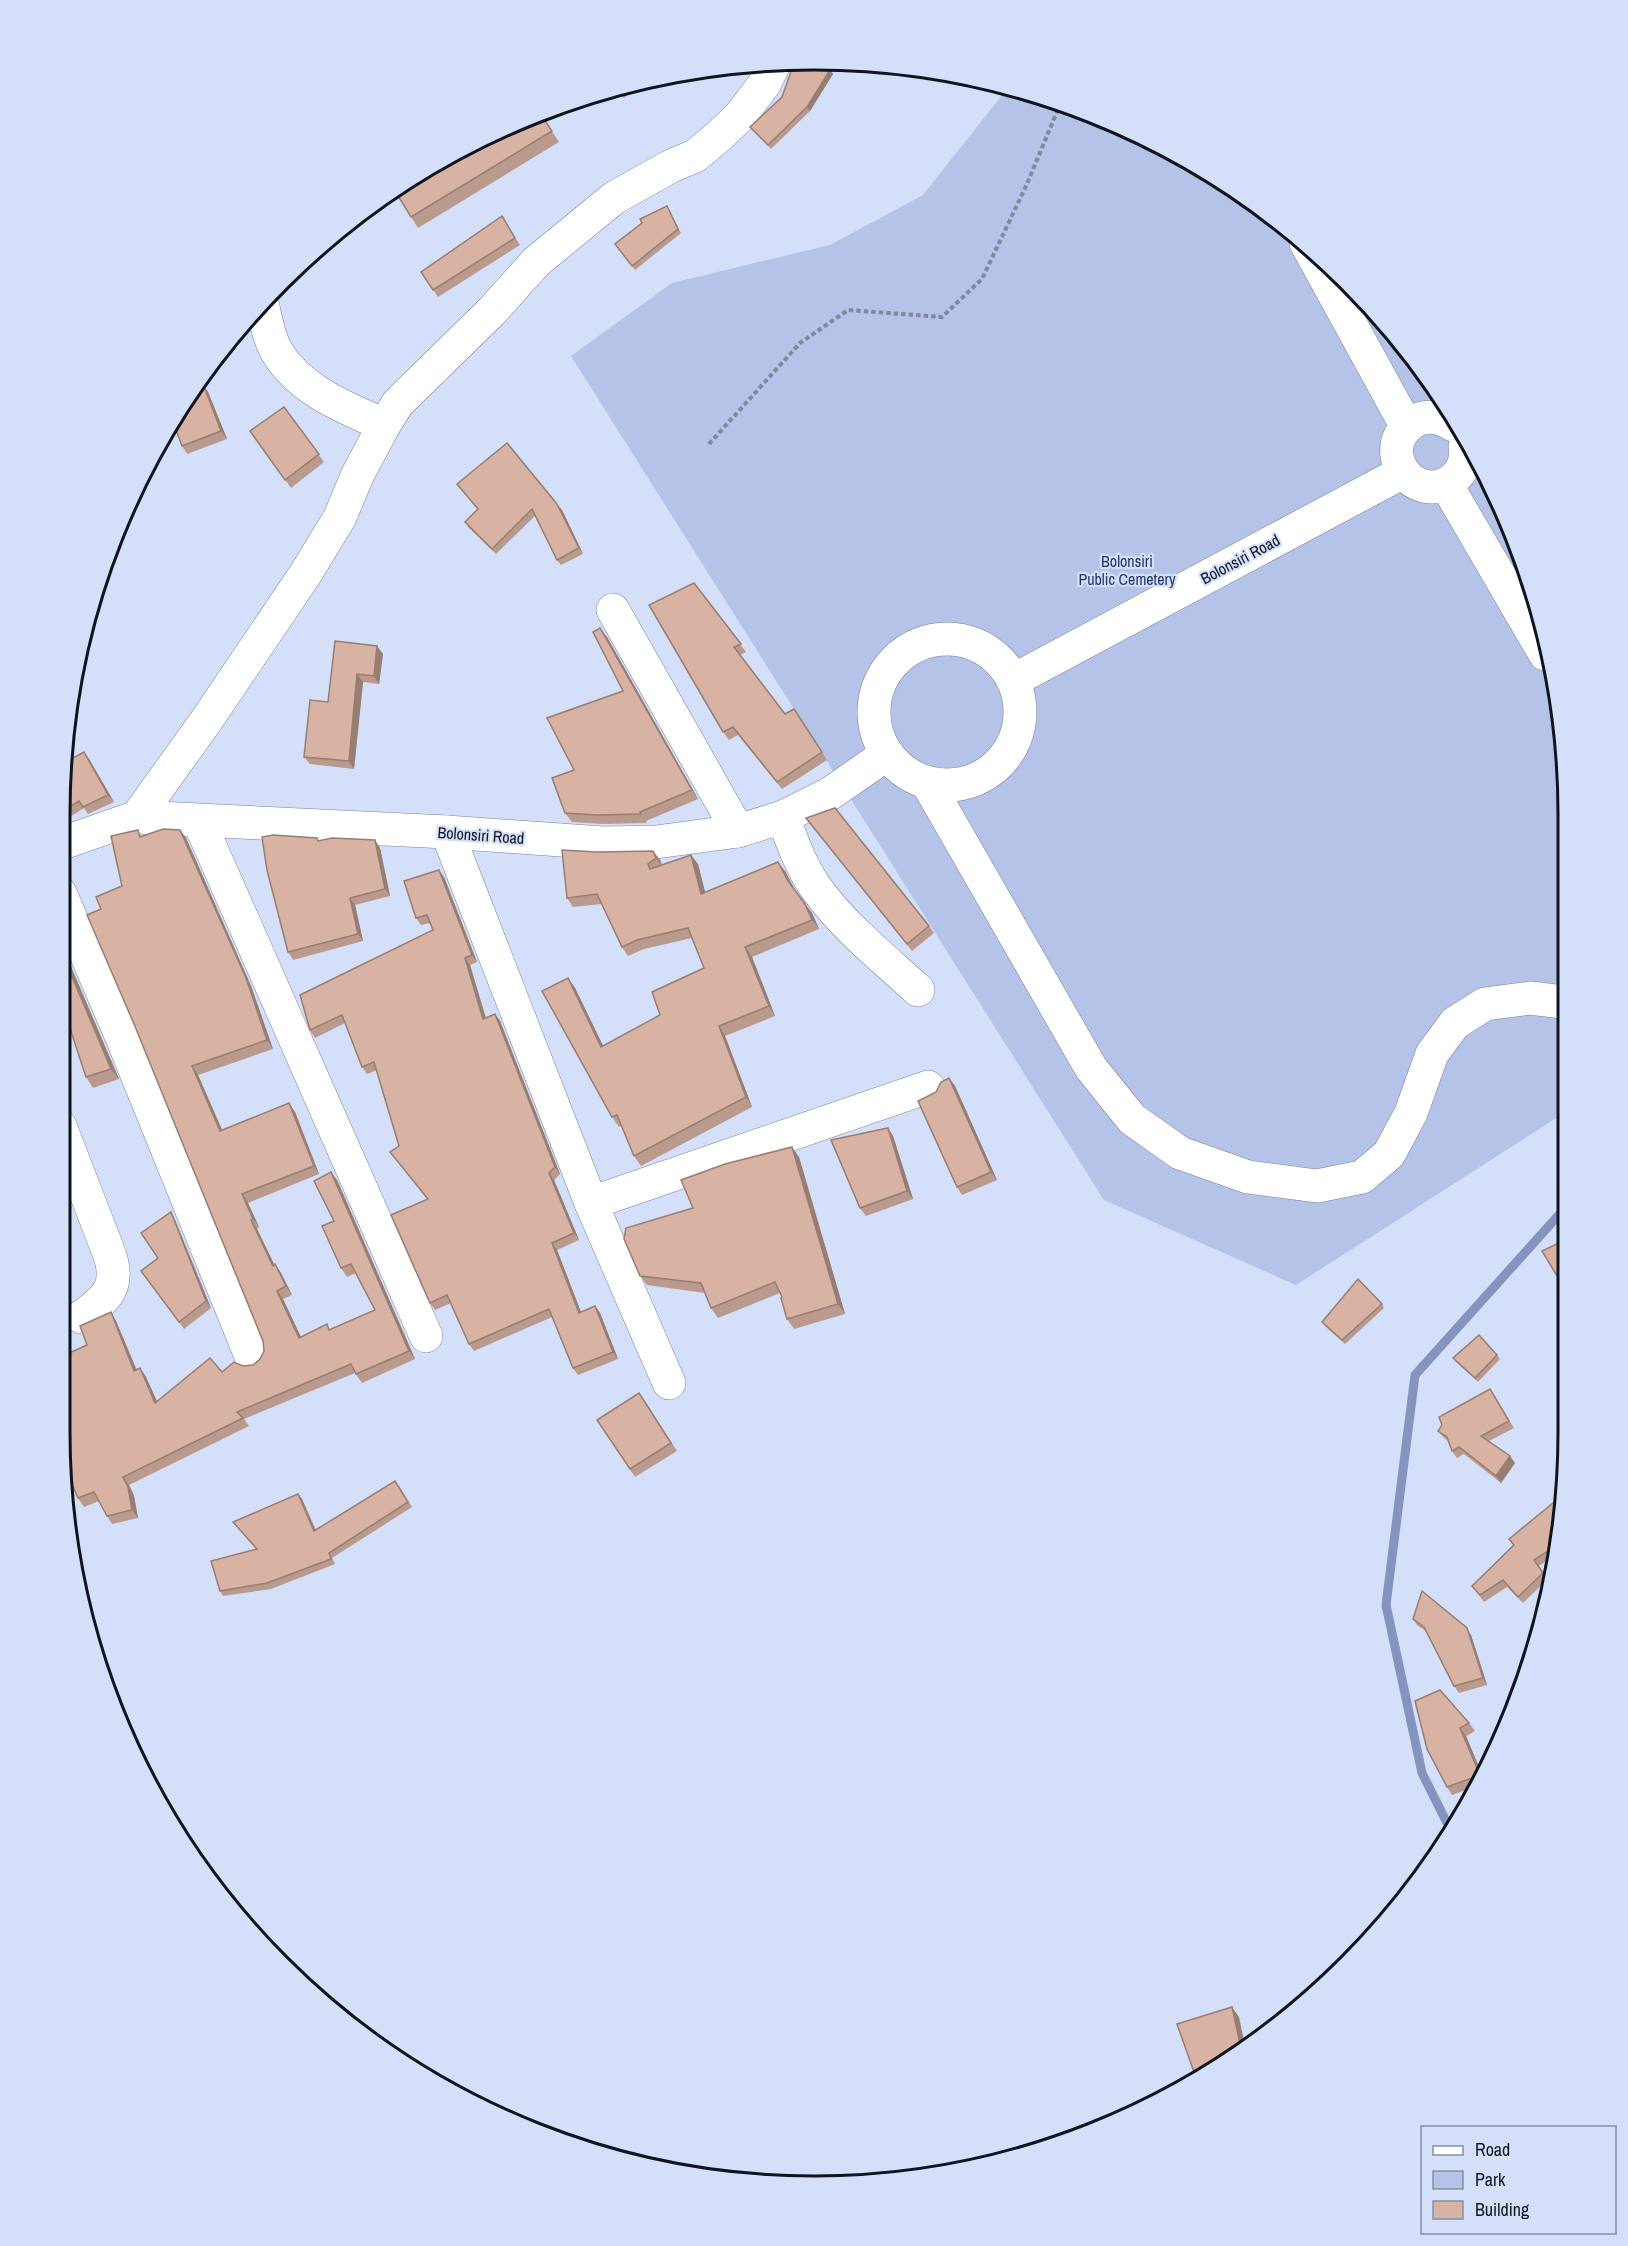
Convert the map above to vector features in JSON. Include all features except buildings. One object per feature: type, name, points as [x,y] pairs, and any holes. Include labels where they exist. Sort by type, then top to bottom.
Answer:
[{"type":"street","points":[[137,817],[206,722],[306,573],[340,517],[357,476],[398,403],[492,311],[536,262],[614,198],[671,166],[695,156],[719,136],[740,116],[759,91],[770,72]]},
{"type":"street","points":[[1321,271],[1407,427]]},
{"type":"street","points":[[265,313],[276,351],[309,387],[325,399],[384,425]]},
{"type":"street","points":[[1445,421],[1428,417],[1417,420],[1407,427],[1399,437],[1396,448],[1397,461],[1403,472],[1422,486],[1434,487],[1446,484],[1456,477],[1463,467],[1466,456]]},
{"type":"street","name":"Bolonsiri Road","points":[[1014,680],[1403,472]]},
{"type":"street","points":[[1446,484],[1536,638]]},
{"type":"street","points":[[613,610],[738,831]]},
{"type":"street","points":[[945,638],[966,641],[986,649],[1002,662],[1014,680],[1020,700],[1021,721],[1015,741],[1005,759],[989,773],[970,782],[949,786],[928,784],[909,775],[893,763],[886,754],[874,724],[874,703],[879,682],[890,665],[906,651],[924,642],[945,638]]},
{"type":"street","name":"Bolonsiri Road","points":[[70,840],[137,817],[447,832],[603,843],[656,842],[738,831],[783,817],[831,792],[886,754]]},
{"type":"street","points":[[928,784],[1085,1058],[1132,1119],[1180,1153],[1248,1177],[1317,1186],[1362,1177],[1389,1154],[1411,1113],[1432,1054],[1455,1023],[1485,1004],[1530,998],[1558,1001]]},
{"type":"street","points":[[783,817],[797,853],[815,887],[838,915],[918,990]]},
{"type":"street","points":[[199,820],[426,1336]]},
{"type":"street","points":[[447,832],[591,1203],[669,1383]]},
{"type":"street","points":[[70,916],[123,1040],[251,1356]]},
{"type":"street","points":[[591,1203],[928,1087]]},
{"type":"street","points":[[70,1151],[109,1253],[114,1272],[108,1295],[81,1317]]},
{"type":"path","points":[[709,444],[800,343],[848,310],[942,317],[982,279],[1027,184],[1057,112]]},
{"type":"green space","name":"Bolonsiri Public Cemetery","points":[[1002,95],[1099,127],[1186,170],[1227,196],[1267,224],[1340,288],[1404,361],[1458,442],[1481,485],[1518,575],[1543,669],[1556,765],[1558,1117],[1296,1285],[1104,1200],[571,356],[672,283],[830,245],[923,195]]},
{"type":"waterway","points":[[1447,1822],[1422,1773],[1386,1605],[1415,1375],[1558,1216]]}]
